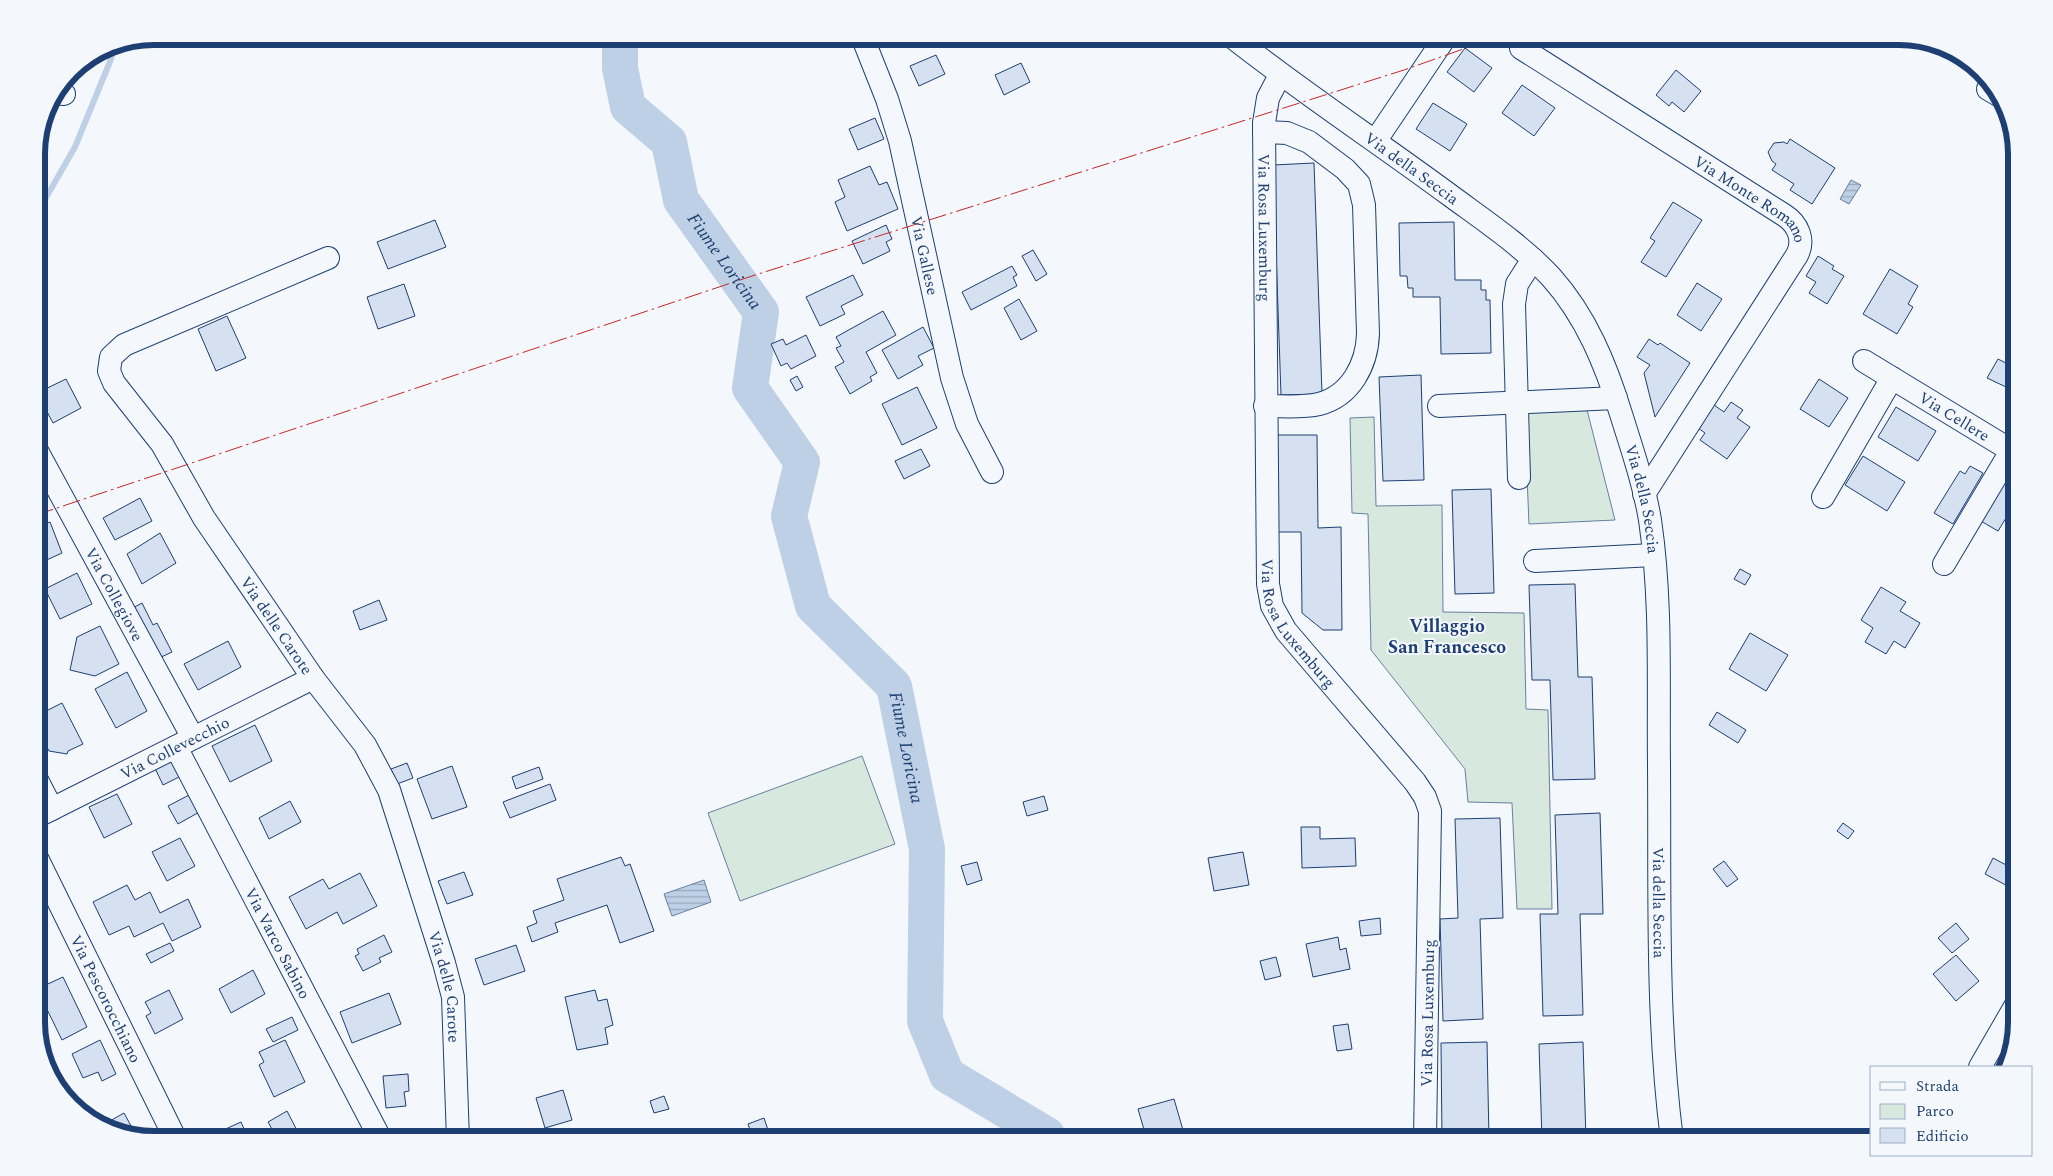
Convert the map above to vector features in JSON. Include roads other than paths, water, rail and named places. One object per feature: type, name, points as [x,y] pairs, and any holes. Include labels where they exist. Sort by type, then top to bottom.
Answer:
[{"type":"street","name":"Via Gallese","points":[[866,45],[887,99],[898,136],[954,387],[966,424],[992,472]]},
{"type":"street","name":"Via della Seccia","points":[[1242,45],[1280,75],[1376,140],[1533,259],[1557,285],[1578,314],[1601,358],[1616,398],[1644,494],[1654,555],[1657,626],[1661,982],[1666,1081],[1671,1131]]},
{"type":"street","points":[[1376,140],[1440,45]]},
{"type":"street","name":"Via Monte Romano","points":[[1521,48],[1784,214],[1793,222],[1800,234],[1800,247],[1797,255],[1644,494]]},
{"type":"street","name":"Via Rosa Luxemburg","points":[[1280,75],[1266,103],[1264,132],[1267,575],[1272,606],[1290,637],[1415,782],[1429,808],[1425,1131]]},
{"type":"street","points":[[1264,132],[1287,133],[1310,142],[1345,169],[1359,184],[1365,212],[1368,334],[1367,351],[1360,370],[1349,386],[1336,397],[1309,406],[1265,406]]},
{"type":"street","name":"Via delle Carote","points":[[328,258],[124,345],[111,357],[109,366],[111,377],[118,389],[162,444],[204,518],[313,678],[365,745],[384,779],[399,817],[453,997],[458,1131]]},
{"type":"street","points":[[1519,478],[1515,296],[1517,284],[1533,259]]},
{"type":"street","name":"Via Cellere","points":[[1864,361],[2008,448]]},
{"type":"street","points":[[1822,497],[1892,378]]},
{"type":"street","points":[[1439,406],[1616,398]]},
{"type":"street","points":[[1944,564],[2008,462]]},
{"type":"street","name":"Via Collegiove","points":[[45,467],[185,742]]},
{"type":"street","points":[[1535,561],[1654,555]]},
{"type":"street","name":"Via Collevecchio","points":[[45,812],[313,678]]},
{"type":"street","name":"Via Varco Sabino","points":[[185,742],[377,1131]]},
{"type":"street","name":"Via Pescorocchiano","points":[[45,874],[172,1131]]},
{"type":"street","points":[[1981,1066],[2008,1019]]},
{"type":"water","points":[[1851,180],[1861,185],[1849,204],[1840,199]]},
{"type":"water","points":[[704,880],[711,902],[672,916],[664,894]]},
{"type":"waterway","name":"Fiume Loricina","points":[[620,45],[620,68],[628,107],[669,142],[681,200],[761,312],[750,388],[802,462],[789,516],[813,606],[894,686],[927,849],[925,1021],[947,1075],[1040,1131]]},
{"type":"waterway","points":[[45,199],[75,147],[113,53]]},
{"type":"district","name":"Villaggio San Francesco","points":[[1447,636]]}]
